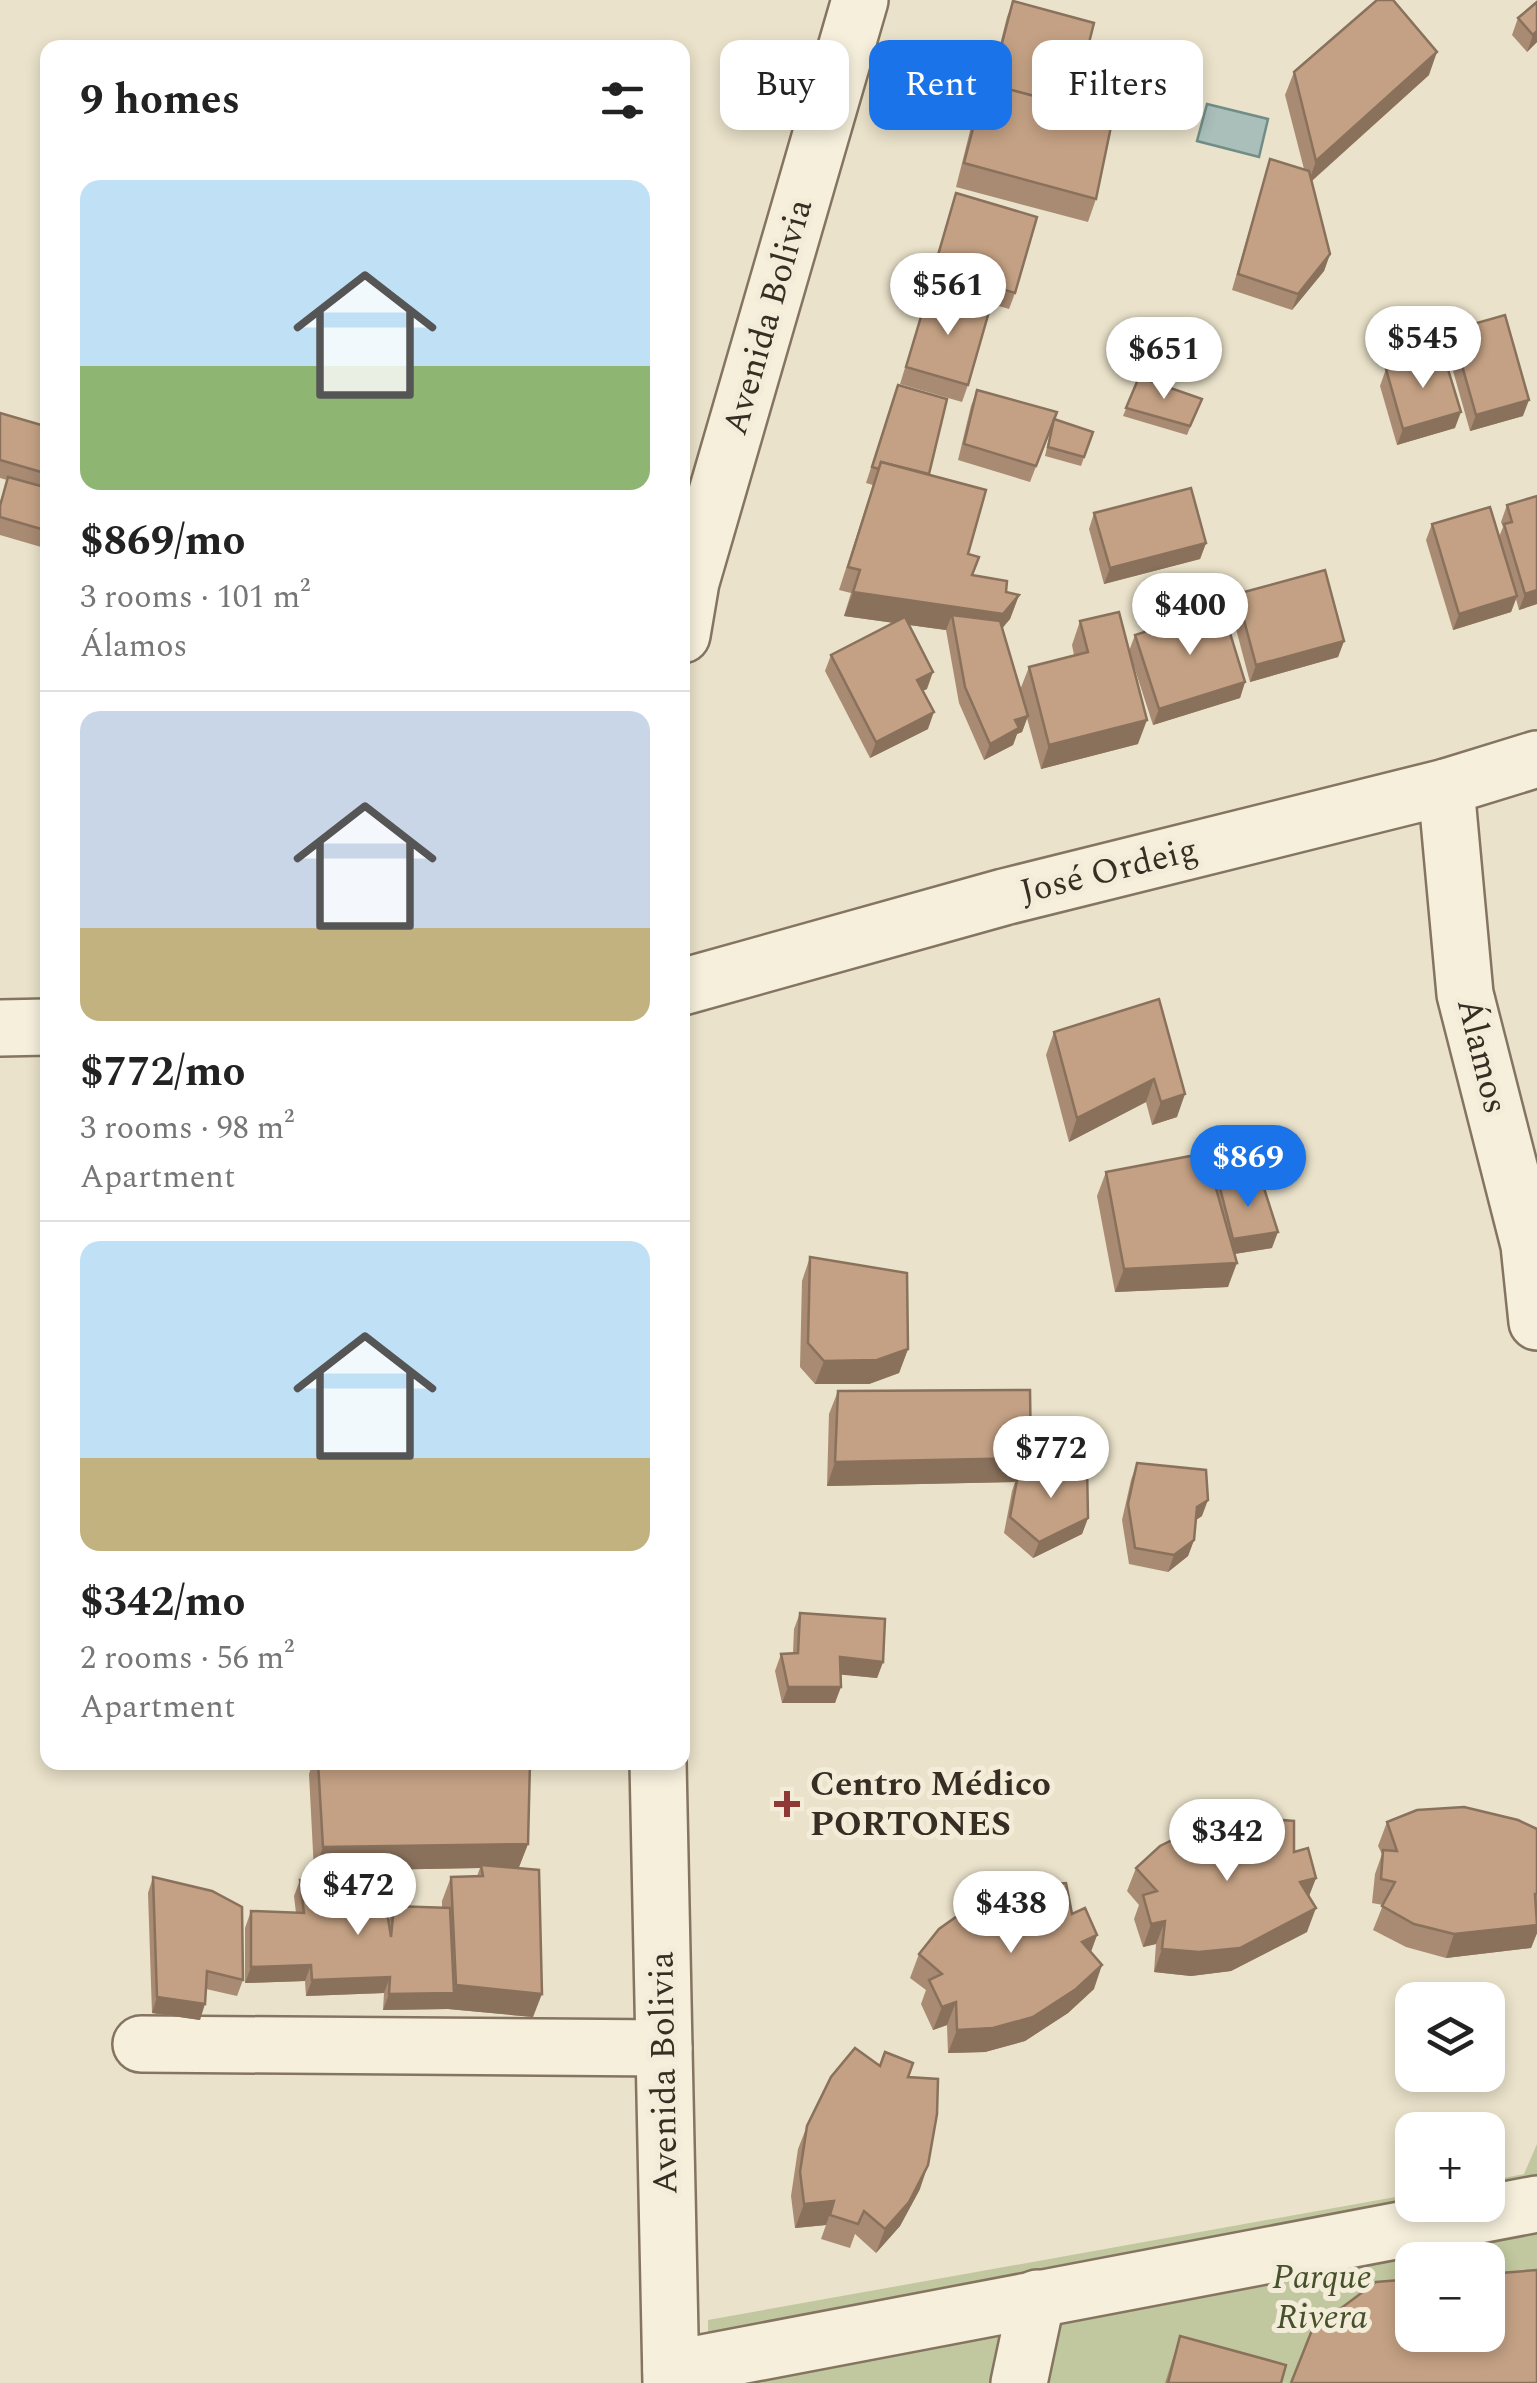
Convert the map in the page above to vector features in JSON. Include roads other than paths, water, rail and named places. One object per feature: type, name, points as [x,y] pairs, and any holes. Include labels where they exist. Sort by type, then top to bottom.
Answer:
[{"type":"street","name":"Avenida Bolivia","points":[[690,588],[860,0]]},
{"type":"street","name":"José Ordeig","points":[[690,985],[1024,892],[1446,787],[1537,759]]},
{"type":"street","name":"Álamos","points":[[1446,787],[1465,994],[1529,1245],[1537,1322]]},
{"type":"street","points":[[0,1028],[40,1028]]},
{"type":"street","name":"Avenida Bolivia","points":[[658,1770],[671,2376]]},
{"type":"street","points":[[141,2044],[664,2048]]},
{"type":"street","points":[[671,2376],[1037,2298],[1537,2204]]},
{"type":"street","points":[[1019,2383],[1037,2298]]},
{"type":"water","points":[[1207,104],[1268,119],[1259,157],[1197,141]]},
{"type":"place","name":"Centro Médico PORTONES","points":[[787,1804]]},
{"type":"park label","name":"Parque Rivera","points":[[1322,2297]]}]
